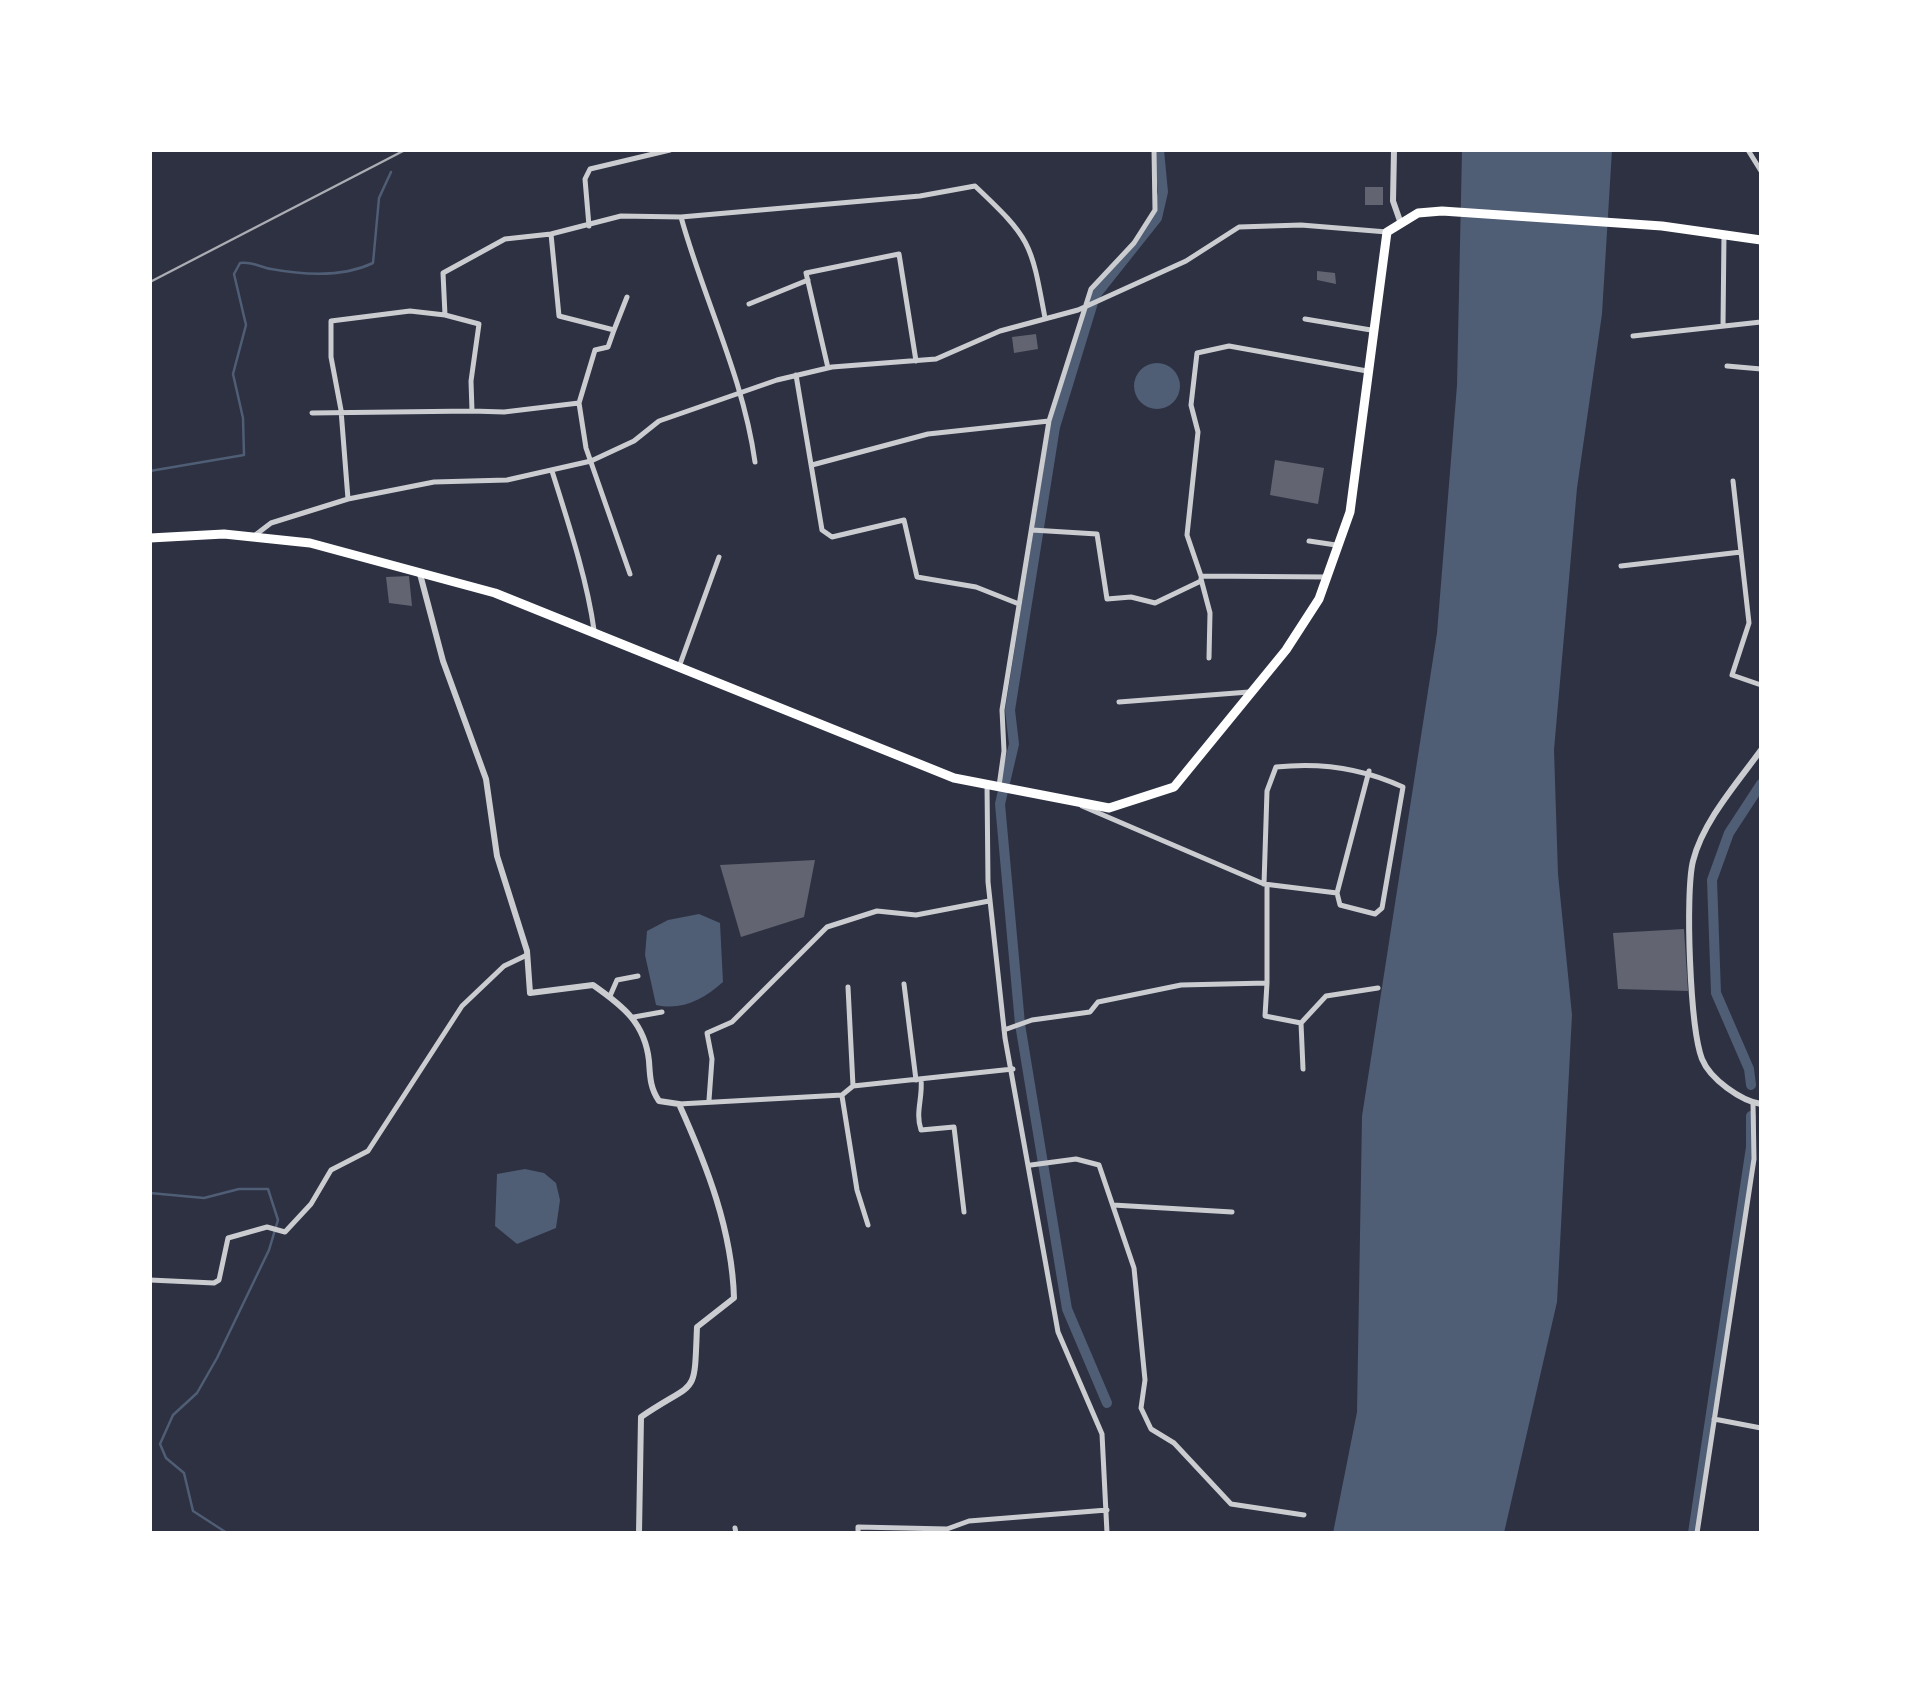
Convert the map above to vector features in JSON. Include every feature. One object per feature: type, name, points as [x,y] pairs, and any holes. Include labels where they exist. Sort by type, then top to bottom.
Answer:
[{"type":"main road","points":[[150,538],[254,536],[310,543],[495,593],[954,778],[1109,808],[1174,788],[1294,637],[1328,577],[1340,546],[1360,453],[1371,330],[1388,232],[1400,221],[1418,212],[1442,211],[1761,238]]},
{"type":"street","points":[[589,226],[585,179],[590,169],[670,150]]},
{"type":"street","points":[[1004,787],[1002,710],[1049,421],[1092,303],[1091,289],[1134,243],[1155,210],[1154,150]]},
{"type":"street","points":[[1394,150],[1393,201],[1400,221]]},
{"type":"street","points":[[1748,150],[1761,171]]},
{"type":"street","points":[[445,315],[443,273],[505,240],[551,234],[622,216],[681,216],[920,196],[975,186],[1022,231],[1034,256],[1045,318]]},
{"type":"street","points":[[681,216],[714,322],[743,391],[755,462]]},
{"type":"street","points":[[254,536],[271,523],[348,499],[434,482],[470,484],[590,461],[634,441],[659,421],[796,376],[828,368],[916,361],[964,349],[1000,331],[1092,303],[1186,261],[1239,228],[1301,225],[1388,232]]},
{"type":"street","points":[[1723,326],[1724,233]]},
{"type":"street","points":[[551,234],[559,316],[614,330]]},
{"type":"street","points":[[828,368],[806,273],[899,254],[916,361]]},
{"type":"street","points":[[750,304],[808,280]]},
{"type":"street","points":[[627,297],[608,347],[595,350],[579,403],[590,461],[630,574]]},
{"type":"street","points":[[348,499],[341,410],[330,358],[331,321],[410,310],[479,324],[471,381],[472,411]]},
{"type":"street","points":[[1305,320],[1371,330]]},
{"type":"street","points":[[1633,336],[1761,322]]},
{"type":"street","points":[[1209,658],[1210,613],[1187,534],[1198,432],[1190,405],[1197,352],[1229,346],[1367,371]]},
{"type":"street","points":[[1726,366],[1761,369]]},
{"type":"street","points":[[796,376],[822,530],[832,537],[904,520],[917,577],[976,587],[1019,604]]},
{"type":"street","points":[[312,413],[504,412],[579,403]]},
{"type":"street","points":[[812,465],[928,434],[1049,421]]},
{"type":"street","points":[[552,471],[588,588],[594,634]]},
{"type":"street","points":[[1733,482],[1748,622],[1732,675],[1761,685]]},
{"type":"street","points":[[1032,530],[1097,534],[1107,599],[1131,597],[1155,604],[1201,579],[1328,577]]},
{"type":"street","points":[[1309,541],[1340,546]]},
{"type":"street","points":[[1622,566],[1741,552]]},
{"type":"street","points":[[679,667],[719,557]]},
{"type":"street","points":[[420,574],[443,661],[486,779],[497,856],[527,955],[530,994],[593,985],[610,996],[634,1017],[644,1032],[652,1090],[659,1100],[679,1104],[842,1096],[853,1086],[1013,1069]]},
{"type":"street","points":[[1119,702],[1252,692]]},
{"type":"street","points":[[1697,1533],[1754,1159],[1757,1104],[1719,1082],[1702,1059],[1690,904],[1693,860],[1712,823],[1761,750]]},
{"type":"street","points":[[1301,1023],[1264,1016],[1266,791],[1276,767],[1303,764],[1368,771],[1403,788],[1382,908],[1375,914],[1340,906],[1337,894],[1368,771]]},
{"type":"street","points":[[986,784],[990,901],[1004,1030],[1058,1332],[1102,1434],[1107,1533]]},
{"type":"street","points":[[1079,805],[1266,884],[1337,894]]},
{"type":"street","points":[[709,1100],[712,1059],[707,1034],[732,1022],[826,927],[877,911],[916,915],[990,901]]},
{"type":"street","points":[[150,1280],[214,1283],[219,1280],[228,1238],[267,1228],[285,1232],[331,1170],[368,1150],[462,1006],[504,966],[527,955]]},
{"type":"street","points":[[610,996],[617,980],[638,976]]},
{"type":"street","points":[[1004,1030],[1032,1020],[1090,1012],[1098,1002],[1181,985],[1266,983]]},
{"type":"street","points":[[904,984],[923,1095],[916,1116],[921,1130],[954,1126],[964,1212]]},
{"type":"street","points":[[848,987],[853,1086]]},
{"type":"street","points":[[1303,1069],[1301,1023],[1326,996],[1378,988]]},
{"type":"street","points":[[634,1017],[662,1012]]},
{"type":"street","points":[[842,1096],[857,1190],[868,1225]]},
{"type":"street","points":[[639,1533],[641,1417],[686,1392],[696,1378],[697,1327],[734,1298],[729,1247],[708,1170],[679,1104]]},
{"type":"street","points":[[1030,1165],[1076,1160],[1099,1165],[1134,1268],[1145,1380],[1142,1408],[1151,1429],[1174,1443],[1231,1504],[1304,1514]]},
{"type":"street","points":[[1112,1205],[1232,1212]]},
{"type":"street","points":[[1714,1420],[1761,1428]]},
{"type":"street","points":[[858,1533],[858,1527],[947,1529],[969,1521],[1108,1510]]},
{"type":"water","points":[[1462,150],[1612,150],[1602,314],[1577,488],[1554,750],[1558,874],[1572,1015],[1557,1302],[1504,1533],[1333,1533],[1357,1412],[1362,1116],[1437,633],[1457,385]]},
{"type":"water","points":[[1157,363],[1174,369],[1180,386],[1174,403],[1157,409],[1140,403],[1134,386],[1140,369]]},
{"type":"water","points":[[699,914],[720,923],[723,982],[692,1002],[656,1005],[645,955],[647,931],[668,920]]},
{"type":"water","points":[[525,1169],[544,1173],[556,1183],[560,1200],[556,1228],[517,1244],[495,1226],[497,1174]]},
{"type":"building","points":[[1365,187],[1383,187],[1383,205],[1365,205]]},
{"type":"building","points":[[1317,271],[1335,273],[1336,284],[1317,280]]},
{"type":"building","points":[[1036,334],[1038,349],[1014,353],[1012,337]]},
{"type":"building","points":[[1275,460],[1324,468],[1318,504],[1270,495]]},
{"type":"building","points":[[409,576],[412,606],[389,603],[386,577]]},
{"type":"building","points":[[815,860],[804,917],[741,937],[720,865]]},
{"type":"building","points":[[1684,929],[1688,991],[1618,989],[1613,933]]},
{"type":"waterway","points":[[1107,1403],[1067,1309],[1020,1024],[1000,804],[1014,744],[1010,710],[1055,427],[1095,296],[1157,218],[1163,192],[1159,150]]},
{"type":"waterway","points":[[150,471],[244,455],[243,418],[233,374],[246,325],[234,274],[240,263],[310,274],[349,271],[373,263],[379,198],[391,172]]},
{"type":"waterway","points":[[1751,1085],[1749,1069],[1716,993],[1712,880],[1729,833],[1761,784]]},
{"type":"waterway","points":[[1693,1533],[1751,1147],[1751,1116]]},
{"type":"waterway","points":[[150,1193],[204,1198],[239,1189],[268,1189],[278,1220],[269,1250],[217,1358],[197,1393],[173,1415],[160,1444],[166,1458],[184,1473],[193,1511],[227,1533]]},
{"type":"railway","points":[[150,282],[405,150]]}]
